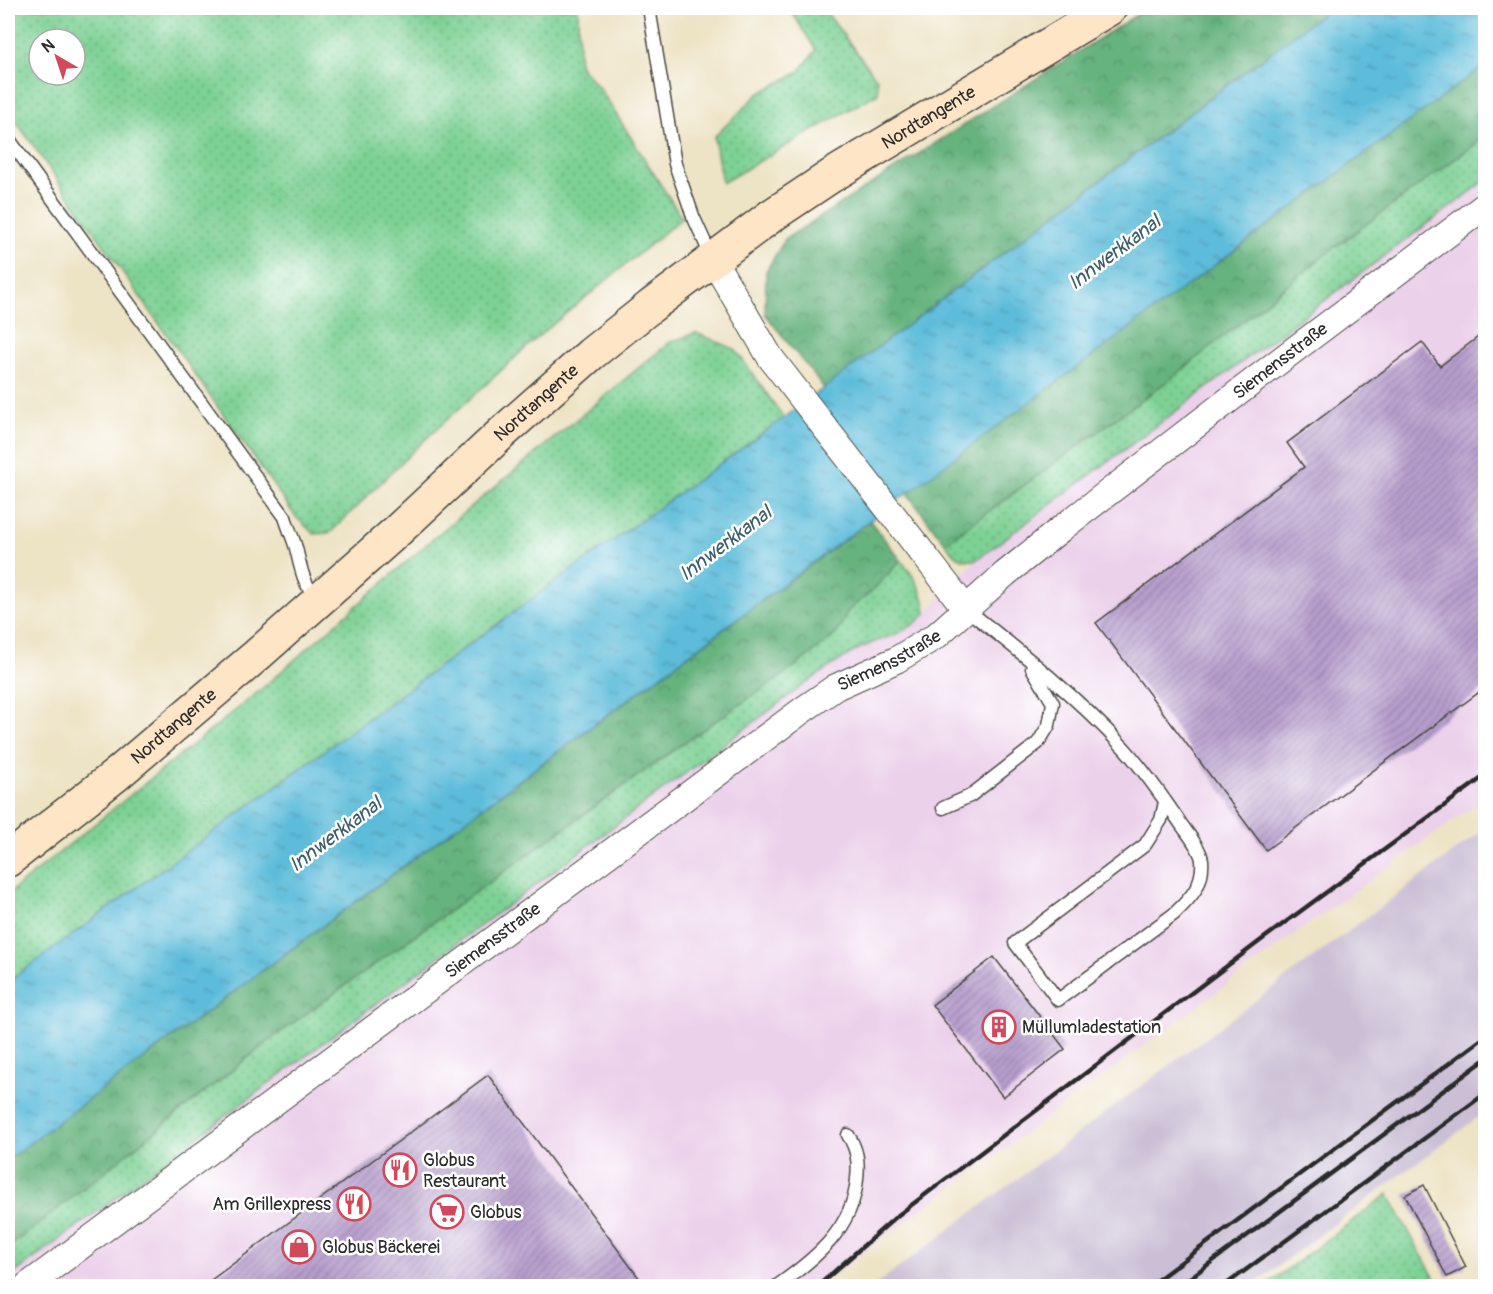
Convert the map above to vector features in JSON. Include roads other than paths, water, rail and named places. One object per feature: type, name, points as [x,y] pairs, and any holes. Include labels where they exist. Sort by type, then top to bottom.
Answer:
[{"type":"main road","name":"Nordtangente","points":[[8,860],[116,775],[318,601],[591,354],[712,258],[831,176],[1110,8]]},
{"type":"street","name":"Siemensstraße","points":[[27,1287],[798,714],[836,687],[918,649],[936,636],[1062,528],[1286,356],[1484,210]]},
{"type":"street","points":[[712,258],[770,357],[966,609]]},
{"type":"lane","points":[[648,8],[675,164],[693,216],[712,258]]},
{"type":"lane","points":[[8,138],[285,517],[295,547],[300,573],[307,588],[318,601]]},
{"type":"lane","points":[[966,609],[1027,658],[1086,710],[1125,749],[1166,802],[1202,858],[1201,880],[1191,898],[1174,914],[1058,1000],[1015,943],[1145,845],[1161,820],[1166,802]]},
{"type":"lane","points":[[943,808],[970,796],[1038,743],[1049,725],[1053,703],[1027,658]]},
{"type":"lane","points":[[777,1287],[810,1262],[832,1239],[846,1218],[856,1189],[858,1168],[855,1146],[848,1135]]},
{"type":"water","name":"Innwerkkanal","points":[[1330,8],[1485,8],[1485,65],[8,1159],[8,982],[544,590],[784,418]]},
{"type":"railway","points":[[818,1286],[897,1216],[1260,941],[1486,775]]},
{"type":"railway","points":[[1149,1286],[1486,1036]]},
{"type":"railway","points":[[1179,1286],[1486,1059]]},
{"type":"railway","points":[[1224,1286],[1486,1093]]},
{"type":"place","name":"Müllumladestation","points":[[999,1027]]},
{"type":"place","name":"Globus Restaurant","points":[[400,1170]]},
{"type":"place","name":"Am Grillexpress","points":[[354,1204]]},
{"type":"place","name":"Globus","points":[[447,1212]]},
{"type":"place","name":"Globus Bäckerei","points":[[299,1247]]}]
